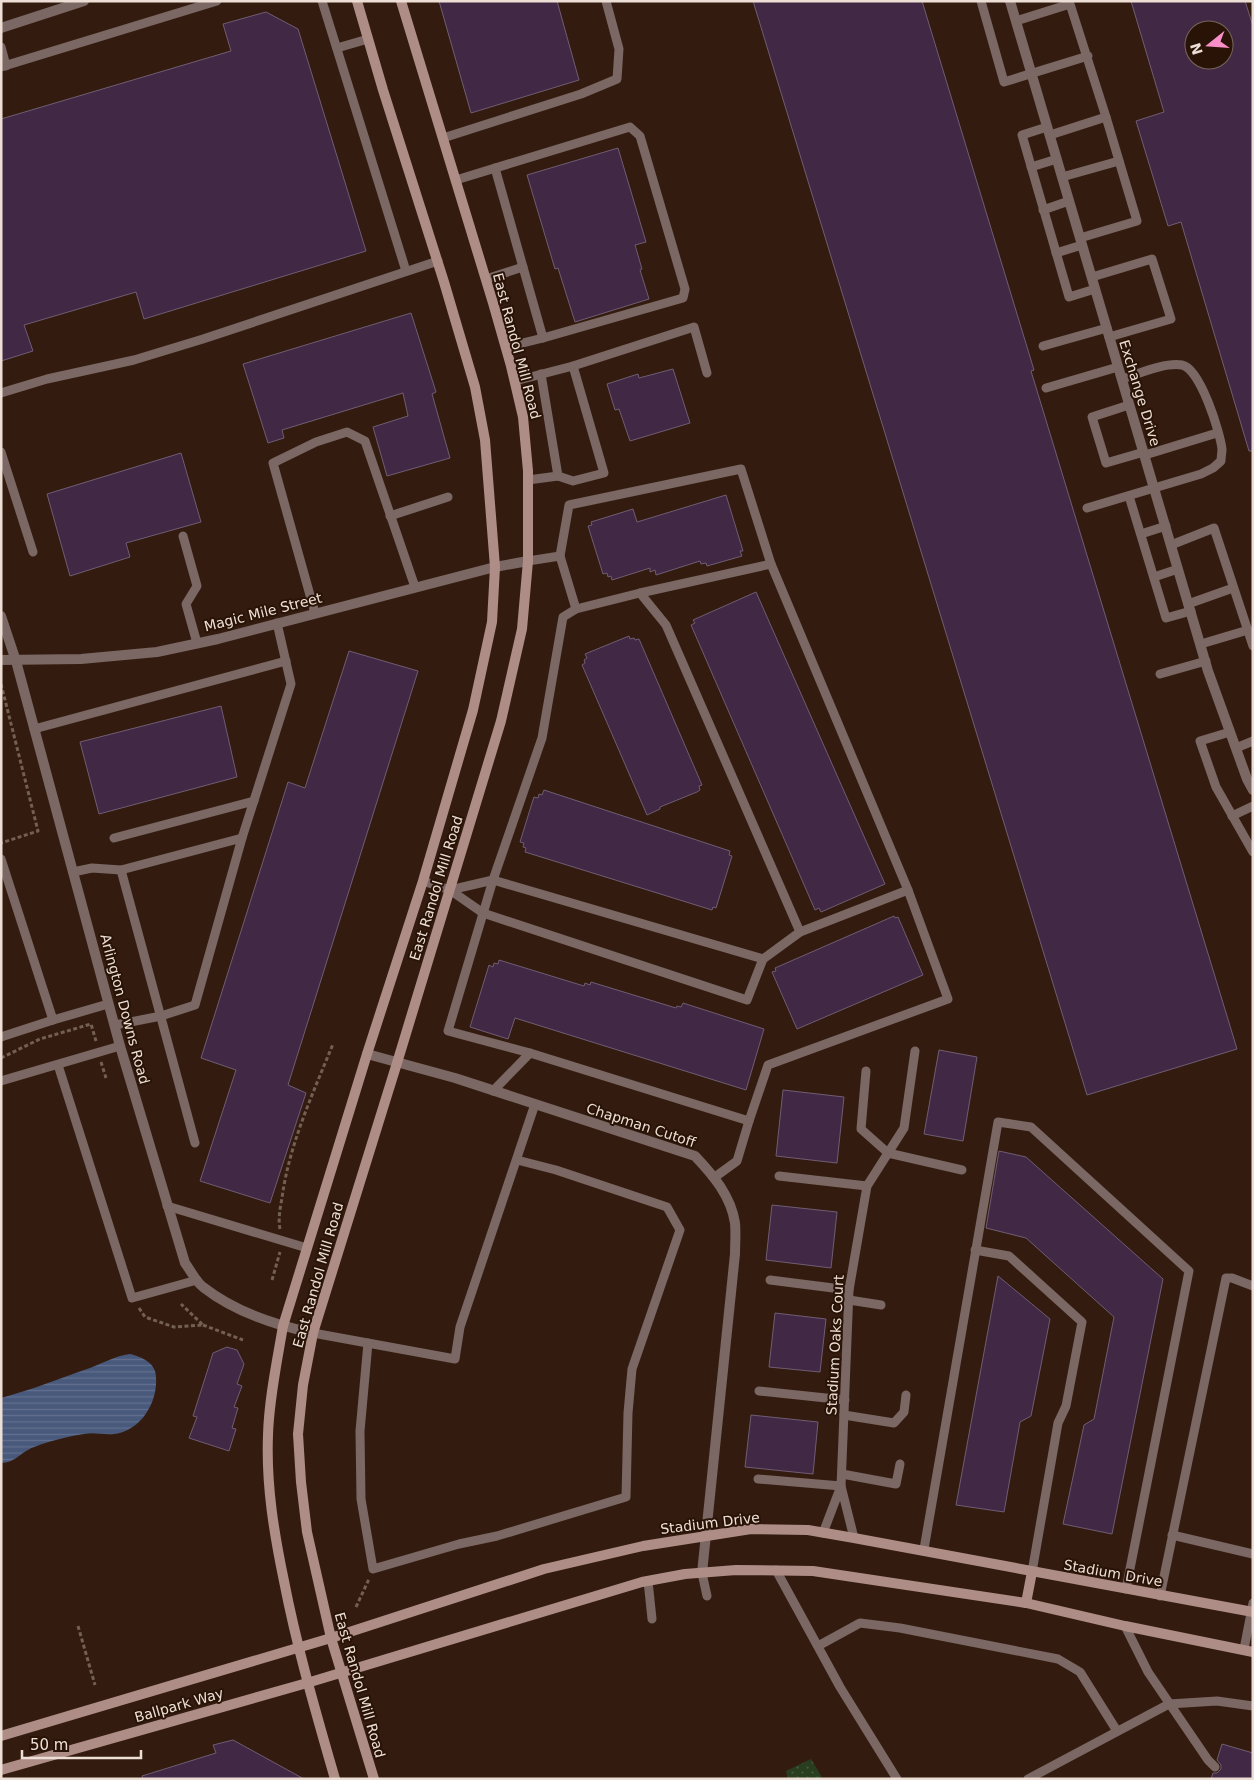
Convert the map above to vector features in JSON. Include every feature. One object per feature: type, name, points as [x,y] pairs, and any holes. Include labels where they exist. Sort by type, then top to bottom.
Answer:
[{"type":"main road","name":"East Randol Mill Road","points":[[335,1779],[298,1648],[275,1540],[269,1494],[268,1434],[283,1326],[366,1054],[423,881],[473,710],[492,622],[495,567],[485,440],[475,387],[357,1]]},
{"type":"main road","name":"East Randol Mill Road","points":[[374,1779],[331,1638],[307,1532],[300,1472],[299,1426],[303,1385],[313,1332],[502,716],[522,629],[528,561],[528,480],[524,417],[486,278],[401,1]]},
{"type":"main road","name":"Stadium Drive","points":[[298,1648],[544,1569],[643,1546],[751,1529],[808,1530],[924,1549],[1160,1596],[1252,1609]]},
{"type":"main road","points":[[307,1683],[648,1581],[685,1574],[736,1570],[813,1571],[1026,1603],[1125,1626],[1248,1650]]},
{"type":"main road","points":[[1026,1603],[1032,1572]]},
{"type":"main road","name":"Ballpark Way","points":[[1,1736],[298,1648]]},
{"type":"main road","name":"Ballpark Way","points":[[1,1770],[307,1683]]},
{"type":"street","points":[[1,28],[84,1]]},
{"type":"street","name":"Exchange Drive","points":[[1010,1],[1200,644],[1230,732],[1253,790]]},
{"type":"street","name":"Magic Mile Street","points":[[1,660],[81,660],[157,652],[197,644],[495,567],[528,561]]},
{"type":"street","name":"Arlington Downs Road","points":[[1,616],[16,661],[108,1004],[185,1263],[202,1287],[233,1306],[283,1326],[313,1332]]},
{"type":"street","name":"Chapman Cutoff","points":[[366,1054],[535,1104],[695,1156],[715,1177],[729,1204],[735,1222],[735,1254],[702,1573]]},
{"type":"lane","points":[[1,47],[4,67],[217,1]]},
{"type":"lane","points":[[322,1],[406,271]]},
{"type":"lane","points":[[443,138],[581,94],[617,79],[619,49],[606,1]]},
{"type":"lane","points":[[984,2],[1004,82],[1088,56]]},
{"type":"lane","points":[[1016,21],[1070,4],[1088,56],[1137,221],[1081,241],[1056,253]]},
{"type":"lane","points":[[337,48],[368,39]]},
{"type":"lane","points":[[1095,289],[1069,296],[1022,135],[1048,131],[1106,117]]},
{"type":"lane","points":[[456,180],[630,127],[640,136],[685,289],[683,298],[506,347]]},
{"type":"lane","points":[[1031,167],[1057,159]]},
{"type":"lane","points":[[1062,177],[1119,161]]},
{"type":"lane","points":[[495,168],[543,338]]},
{"type":"lane","points":[[1043,210],[1069,201]]},
{"type":"lane","points":[[1043,346],[1171,319],[1152,259],[1092,277]]},
{"type":"lane","points":[[1,393],[47,379],[134,360],[169,350],[438,261]]},
{"type":"lane","points":[[486,278],[523,267]]},
{"type":"lane","points":[[515,381],[573,366],[694,328],[707,373]]},
{"type":"lane","points":[[1086,508],[1213,468],[1221,461],[1222,450],[1217,433],[1202,387],[1194,372],[1184,365],[1171,364],[1122,379]]},
{"type":"lane","points":[[528,480],[558,476],[573,481],[604,473],[573,366]]},
{"type":"lane","points":[[1046,388],[1118,367]]},
{"type":"lane","points":[[541,374],[558,476]]},
{"type":"lane","points":[[1129,405],[1092,417],[1106,463],[1217,433]]},
{"type":"lane","points":[[315,613],[273,463],[316,442],[347,432],[365,441],[415,588]]},
{"type":"lane","points":[[1,452],[33,552]]},
{"type":"lane","points":[[576,609],[560,556],[569,505],[741,469],[772,564],[908,890],[948,998],[768,1066],[737,1161],[715,1177]]},
{"type":"lane","points":[[1129,496],[1166,618],[1233,588]]},
{"type":"lane","points":[[390,516],[448,497]]},
{"type":"lane","points":[[1140,534],[1166,526]]},
{"type":"lane","points":[[1171,544],[1214,528],[1253,646]]},
{"type":"lane","points":[[183,536],[197,586],[186,604],[197,644]]},
{"type":"lane","points":[[528,561],[560,556]]},
{"type":"lane","points":[[749,1121],[530,1053],[448,1031],[493,880],[542,738],[563,617],[576,609],[772,564]]},
{"type":"lane","points":[[1154,576],[1178,569]]},
{"type":"lane","points":[[640,594],[666,625],[800,932]]},
{"type":"lane","points":[[115,1026],[161,1016],[195,1005],[242,838],[291,684],[277,623]]},
{"type":"lane","points":[[1200,644],[1248,630]]},
{"type":"lane","points":[[34,729],[286,661]]},
{"type":"lane","points":[[1160,674],[1206,661]]},
{"type":"lane","points":[[1230,732],[1200,741],[1216,787],[1253,852]]},
{"type":"lane","points":[[1236,748],[1253,741]]},
{"type":"lane","points":[[114,838],[254,801]]},
{"type":"lane","points":[[1232,816],[1253,806]]},
{"type":"lane","points":[[73,872],[92,868],[121,870],[242,838]]},
{"type":"lane","points":[[1,859],[53,1020]]},
{"type":"lane","points":[[121,870],[195,1143]]},
{"type":"lane","points":[[450,890],[493,880],[763,959]]},
{"type":"lane","points":[[423,881],[450,890],[483,913],[747,1000],[763,959],[800,932],[908,890]]},
{"type":"lane","points":[[1,1037],[108,1004]]},
{"type":"lane","points":[[1,1081],[120,1046]]},
{"type":"lane","name":"Stadium Oaks Court","points":[[823,1533],[841,1486],[849,1290],[867,1186],[904,1128],[915,1051]]},
{"type":"lane","points":[[493,1091],[530,1053]]},
{"type":"lane","points":[[58,1065],[132,1298],[197,1280]]},
{"type":"lane","points":[[866,1071],[861,1129],[888,1153],[962,1170]]},
{"type":"lane","points":[[313,1332],[455,1359],[460,1327],[518,1160],[535,1104]]},
{"type":"lane","points":[[924,1549],[998,1122],[1031,1127],[1188,1272],[1126,1589]]},
{"type":"lane","points":[[368,1343],[360,1431],[361,1490],[373,1569],[459,1544],[497,1536],[626,1497],[628,1422],[632,1369],[680,1230],[667,1207],[556,1170],[518,1160]]},
{"type":"lane","points":[[779,1176],[867,1186]]},
{"type":"lane","points":[[167,1206],[307,1248]]},
{"type":"lane","points":[[975,1250],[1009,1256],[1082,1322],[1066,1406],[1058,1423],[1032,1572]]},
{"type":"lane","points":[[1160,1596],[1226,1278],[1232,1278],[1253,1286]]},
{"type":"lane","points":[[770,1280],[849,1290]]},
{"type":"lane","points":[[849,1300],[881,1306]]},
{"type":"lane","points":[[759,1391],[845,1400]]},
{"type":"lane","points":[[844,1415],[894,1423],[904,1412],[906,1395]]},
{"type":"lane","points":[[842,1474],[896,1484],[900,1464]]},
{"type":"lane","points":[[758,1479],[841,1486]]},
{"type":"lane","name":"Stadium Oaks Court","points":[[841,1486],[854,1538]]},
{"type":"lane","points":[[1172,1536],[1253,1554]]},
{"type":"lane","points":[[776,1570],[840,1687],[898,1779]]},
{"type":"lane","points":[[702,1573],[708,1596]]},
{"type":"lane","points":[[648,1581],[652,1620]]},
{"type":"lane","points":[[1248,1650],[1252,1609]]},
{"type":"lane","points":[[818,1646],[860,1623],[900,1628],[1058,1659],[1080,1672],[1117,1731]]},
{"type":"lane","points":[[1125,1626],[1148,1672],[1208,1760],[1215,1766]]},
{"type":"lane","points":[[1028,1779],[1169,1704],[1217,1701],[1253,1706]]},
{"type":"path","points":[[1,684],[38,831],[1,843]]},
{"type":"path","points":[[1,1058],[40,1039],[92,1024]]},
{"type":"path","points":[[272,1280],[283,1241],[278,1221],[284,1180],[314,1091],[333,1044]]},
{"type":"path","points":[[132,1298],[145,1316],[174,1327],[204,1325]]},
{"type":"path","points":[[181,1304],[204,1325],[243,1340]]},
{"type":"path","points":[[356,1607],[373,1569]]},
{"type":"path","points":[[78,1626],[95,1685]]},
{"type":"green space","points":[[811,1759],[823,1779],[788,1779],[786,1771]]},
{"type":"water","points":[[130,1354],[151,1364],[156,1377],[156,1387],[151,1405],[140,1421],[124,1432],[114,1434],[88,1433],[68,1437],[30,1449],[13,1460],[1,1463],[1,1398]]},
{"type":"building","points":[[439,1],[557,1],[579,80],[471,113]]},
{"type":"building","points":[[753,1],[922,1],[1034,370],[1031,371],[1237,1049],[1087,1095]]},
{"type":"building","points":[[1131,1],[1245,1],[1253,26],[1253,451],[1249,451],[1181,222],[1168,226],[1136,121],[1164,112]]},
{"type":"building","points":[[266,12],[298,29],[366,251],[144,319],[136,292],[24,325],[33,351],[1,361],[1,119],[231,51],[223,24]]},
{"type":"building","points":[[618,148],[646,242],[635,245],[649,299],[575,322],[558,268],[555,269],[527,175]]},
{"type":"building","points":[[411,313],[436,392],[432,394],[450,458],[387,476],[373,427],[408,416],[403,393],[282,430],[284,438],[268,443],[243,364]]},
{"type":"building","points":[[673,369],[690,423],[630,441],[619,409],[615,410],[607,384],[638,374],[639,378]]},
{"type":"building","points":[[181,453],[201,522],[126,543],[130,557],[70,576],[47,494]]},
{"type":"building","points":[[726,495],[743,551],[740,551],[742,556],[707,566],[706,563],[701,564],[700,561],[656,575],[655,570],[650,572],[650,568],[612,580],[611,576],[608,577],[607,573],[603,574],[588,526],[592,525],[591,522],[633,509],[637,522]]},
{"type":"building","points":[[756,592],[885,884],[821,912],[819,908],[815,910],[691,625],[695,623],[693,620]]},
{"type":"building","points":[[629,636],[630,639],[639,639],[702,785],[699,786],[700,790],[697,792],[660,807],[660,809],[647,815],[582,665],[587,658],[585,654]]},
{"type":"building","points":[[349,651],[418,671],[288,1085],[306,1093],[270,1203],[200,1181],[236,1070],[201,1058],[288,782],[305,788]]},
{"type":"building","points":[[221,706],[237,777],[99,814],[80,742]]},
{"type":"building","points":[[544,790],[730,851],[729,855],[732,856],[716,908],[713,907],[712,910],[525,852],[524,843],[520,842],[534,797],[538,798],[539,794],[542,795]]},
{"type":"building","points":[[894,916],[895,918],[898,917],[923,975],[797,1029],[772,972],[776,971],[775,968]]},
{"type":"building","points":[[499,960],[584,986],[585,983],[590,985],[591,982],[676,1008],[677,1006],[681,1007],[683,1003],[764,1029],[746,1090],[515,1018],[508,1039],[470,1027],[489,965],[493,967],[494,963],[498,964]]},
{"type":"building","points":[[939,1050],[977,1057],[963,1141],[924,1134]]},
{"type":"building","points":[[783,1090],[844,1097],[837,1163],[776,1156]]},
{"type":"building","points":[[999,1151],[1026,1157],[1163,1279],[1112,1534],[1063,1524],[1084,1425],[1094,1419],[1114,1317],[1026,1238],[986,1228]]},
{"type":"building","points":[[772,1205],[837,1212],[831,1268],[766,1260]]},
{"type":"building","points":[[998,1276],[1050,1319],[1031,1416],[1020,1422],[1004,1512],[956,1505]]},
{"type":"building","points":[[775,1313],[826,1319],[820,1372],[769,1367]]},
{"type":"building","points":[[227,1347],[237,1350],[244,1364],[237,1384],[242,1386],[234,1407],[238,1408],[232,1428],[236,1429],[229,1451],[189,1438],[197,1417],[193,1416],[213,1353]]},
{"type":"building","points":[[751,1415],[818,1422],[813,1474],[745,1467]]},
{"type":"building","points":[[233,1740],[304,1779],[143,1779],[142,1776],[216,1753],[213,1745]]},
{"type":"building","points":[[1222,1744],[1253,1753],[1253,1779],[1211,1779],[1213,1773],[1217,1773],[1221,1769],[1221,1765],[1217,1760]]}]
